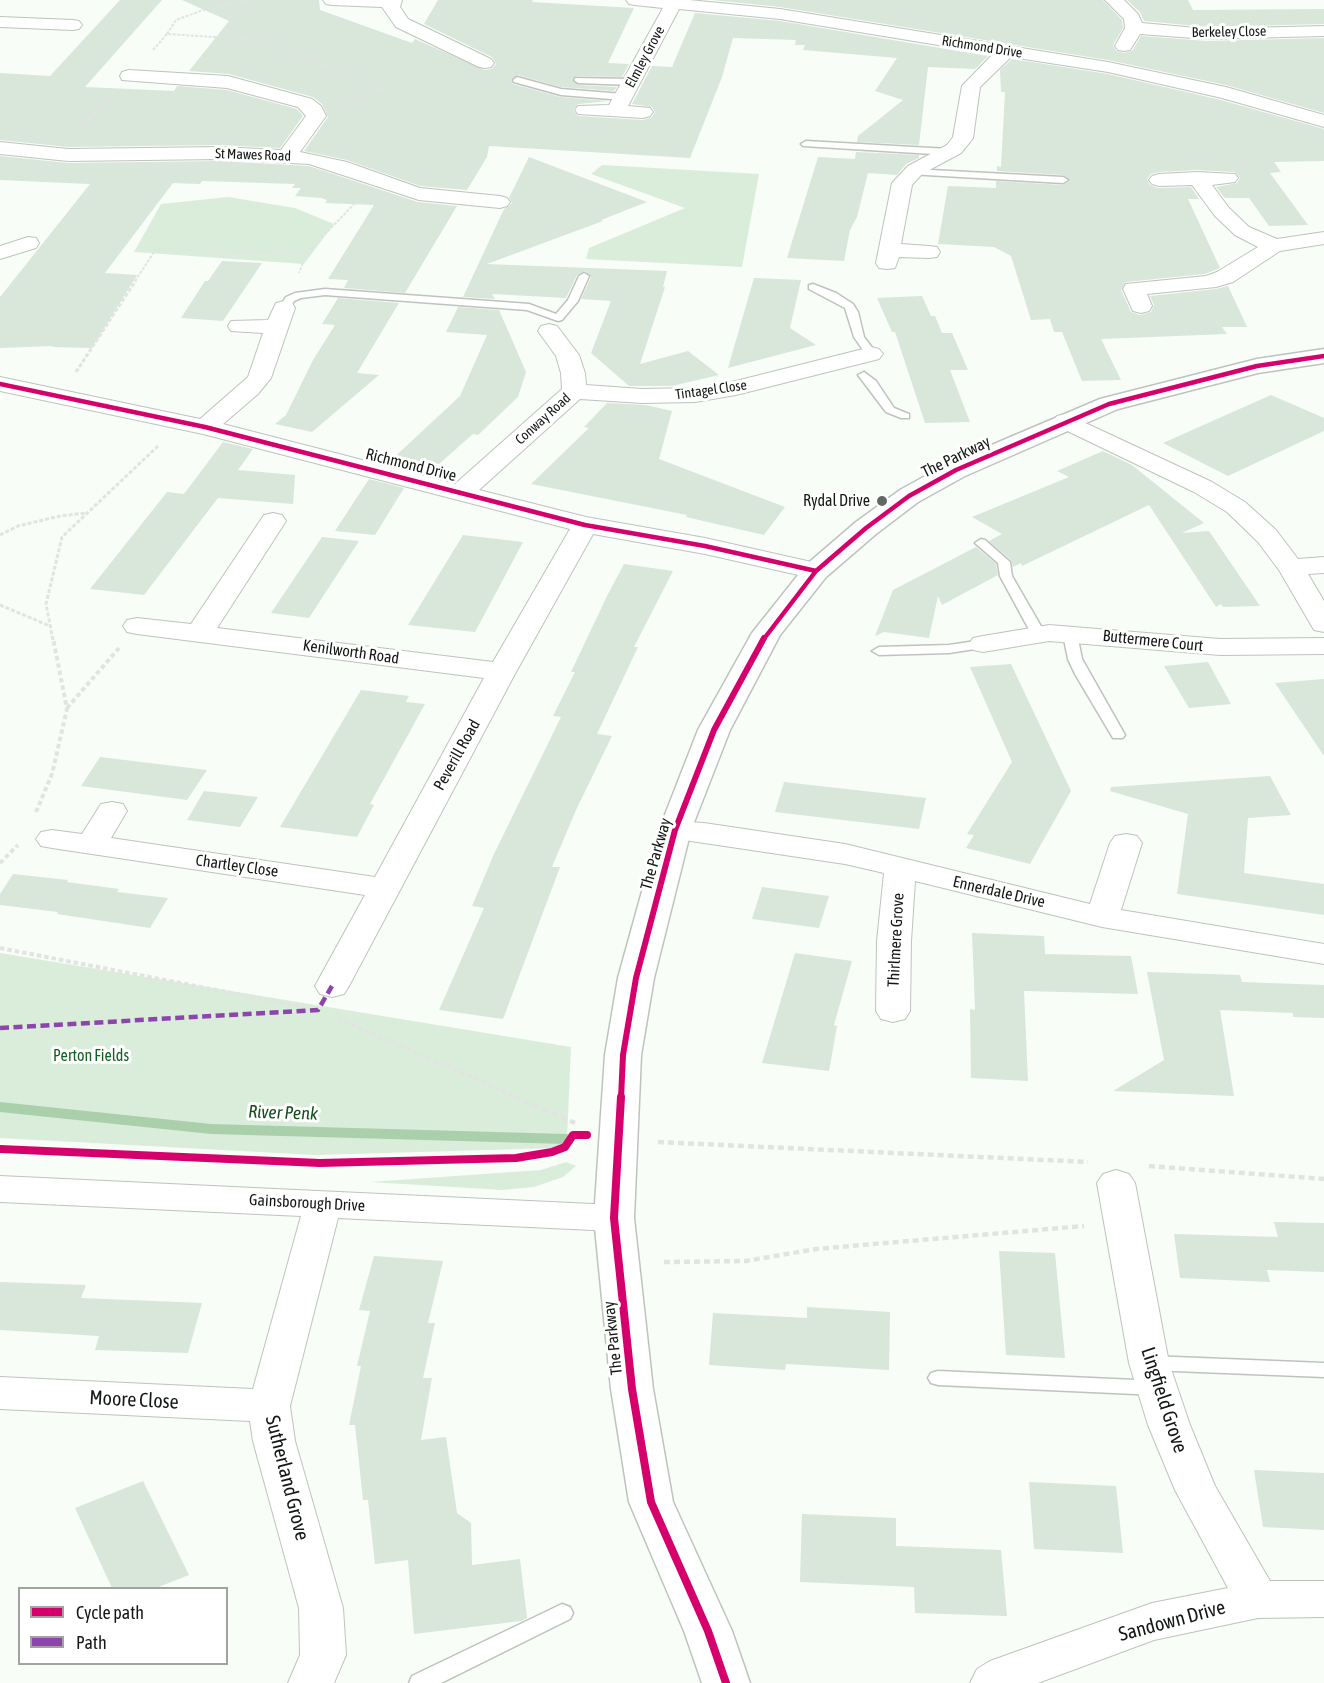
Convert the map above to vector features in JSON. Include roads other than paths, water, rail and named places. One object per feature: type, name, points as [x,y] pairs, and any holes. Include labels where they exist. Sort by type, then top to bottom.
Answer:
[{"type":"street","points":[[332,0],[393,1],[391,7],[402,23],[479,60],[499,50]]},
{"type":"street","name":"Richmond Drive","points":[[635,0],[780,14],[1108,67],[1226,93],[1324,121]]},
{"type":"street","points":[[1108,67],[1130,38],[1134,28],[1132,18],[1114,0]]},
{"type":"street","name":"Elmley Grove","points":[[585,110],[623,96],[674,3]]},
{"type":"street","points":[[0,22],[73,25]]},
{"type":"street","name":"Berkeley Close","points":[[1134,28],[1207,34],[1324,31]]},
{"type":"street","points":[[929,252],[888,257],[902,183],[912,172],[949,152],[963,138],[971,86],[1006,51]]},
{"type":"street","points":[[129,76],[173,71],[245,85],[305,103],[314,110],[316,116],[287,156]]},
{"type":"street","name":"Elmley Grove","points":[[623,96],[643,112]]},
{"type":"street","name":"St Mawes Road","points":[[0,148],[68,155],[220,153],[309,158],[340,166],[419,194],[500,202]]},
{"type":"street","points":[[1197,178],[1222,212],[1242,231],[1274,246]]},
{"type":"street","points":[[1159,180],[1228,178]]},
{"type":"street","points":[[1141,306],[1134,289],[1179,286],[1225,277],[1274,246],[1324,238]]},
{"type":"street","points":[[239,326],[283,311]]},
{"type":"street","points":[[194,425],[250,390],[259,378],[283,311]]},
{"type":"street","name":"Conway Road","points":[[461,492],[574,391],[573,373],[567,355],[545,325]]},
{"type":"street","name":"The Parkway","points":[[726,1683],[708,1631],[651,1502],[632,1389],[614,1218],[623,1055],[636,978],[675,830],[714,730],[767,633],[816,571],[866,528],[909,496],[956,470],[1110,404],[1257,366],[1324,356]]},
{"type":"street","name":"Tintagel Close","points":[[574,391],[642,396],[695,395],[736,388],[845,360],[867,365]]},
{"type":"street","name":"Richmond Drive","points":[[1,384],[194,425],[585,525],[705,546],[816,571]]},
{"type":"street","points":[[1066,421],[1172,471],[1228,501],[1267,536],[1291,568],[1324,624]]},
{"type":"street","points":[[200,632],[273,521]]},
{"type":"street","name":"Peverill Road","points":[[330,1000],[384,888],[585,525]]},
{"type":"street","points":[[1291,568],[1324,565]]},
{"type":"street","name":"Kenilworth Road","points":[[137,626],[200,632],[502,672]]},
{"type":"street","name":"Buttermere Court","points":[[984,644],[1039,634],[1070,634],[1220,647],[1324,646]]},
{"type":"street","points":[[91,845],[112,811]]},
{"type":"street","name":"Ennerdale Drive","points":[[675,830],[704,832],[845,854],[1102,916],[1324,954]]},
{"type":"street","name":"Chartley Close","points":[[37,831],[91,845],[384,888]]},
{"type":"street","points":[[1102,916],[1126,843]]},
{"type":"street","name":"Thirlmere Grove","points":[[893,1011],[894,941],[900,869]]},
{"type":"street","name":"Lingfield Grove","points":[[1121,1171],[1123,1223],[1153,1376],[1169,1425],[1196,1490],[1258,1600]]},
{"type":"street","name":"Gainsborough Drive","points":[[0,1189],[614,1218]]},
{"type":"street","name":"Sutherland Grove","points":[[311,1683],[324,1655],[321,1608],[274,1441],[269,1406],[323,1204]]},
{"type":"street","name":"Moore Close","points":[[0,1393],[269,1406]]},
{"type":"street","name":"Sandown Drive","points":[[993,1683],[1006,1675],[1152,1622],[1258,1600],[1324,1599]]},
{"type":"lane","points":[[517,80],[561,93],[623,96]]},
{"type":"lane","points":[[578,80],[623,96]]},
{"type":"lane","points":[[806,144],[949,152]]},
{"type":"lane","points":[[912,172],[1063,180]]},
{"type":"lane","points":[[283,311],[310,292],[331,292],[529,307],[545,325],[573,301],[584,276]]},
{"type":"lane","points":[[813,287],[849,306],[853,312],[873,382],[891,410],[905,416]]},
{"type":"lane","points":[[981,543],[1004,562],[1006,576],[1039,634]]},
{"type":"lane","points":[[1070,634],[1075,659],[1082,674],[1118,735]]},
{"type":"lane","points":[[879,651],[949,650],[984,644]]},
{"type":"lane","points":[[938,1378],[1153,1376],[1324,1370]]},
{"type":"lane","points":[[420,1683],[562,1613]]},
{"type":"waterway","name":"River Penk","points":[[0,1107],[211,1129],[567,1139]]},
{"type":"place","name":"Rydal Drive","points":[[882,501]]},
{"type":"park label","name":"Perton Fields","points":[[91,1056]]}]
